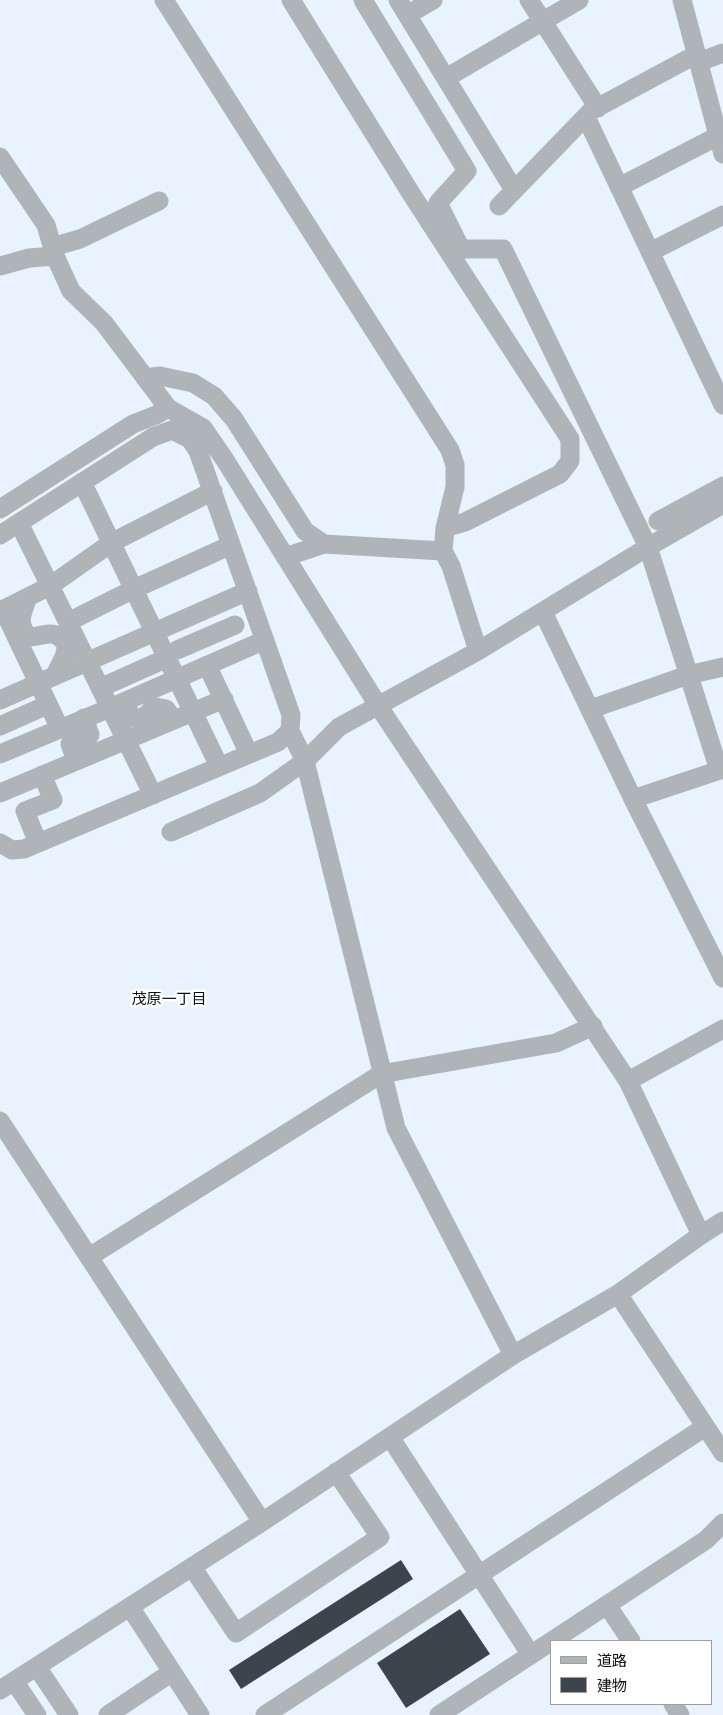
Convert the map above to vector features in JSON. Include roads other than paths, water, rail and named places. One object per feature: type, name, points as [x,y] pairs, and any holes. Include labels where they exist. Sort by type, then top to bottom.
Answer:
[{"type":"street","points":[[164,0],[450,450],[455,464],[455,487],[445,528],[444,551],[451,566],[478,651]]},
{"type":"street","points":[[291,0],[412,195],[570,439],[570,461],[560,474],[465,522],[445,528]]},
{"type":"street","points":[[363,0],[467,170],[438,203],[461,249],[503,249],[648,547],[688,675],[721,770],[633,799]]},
{"type":"street","points":[[433,0],[402,8],[514,190]]},
{"type":"street","points":[[529,0],[592,112],[619,187],[723,405]]},
{"type":"street","points":[[446,78],[579,0]]},
{"type":"street","points":[[619,187],[721,145],[682,0]]},
{"type":"street","points":[[499,206],[592,112],[698,58],[723,53]]},
{"type":"street","points":[[0,157],[46,225],[54,252],[71,291],[104,323],[168,408],[203,428],[225,460],[379,707],[628,1081],[701,1235]]},
{"type":"street","points":[[0,266],[54,252],[159,200]]},
{"type":"street","points":[[650,252],[723,215]]},
{"type":"street","points":[[146,378],[160,376],[193,383],[214,396],[234,419],[305,531],[324,544]]},
{"type":"street","points":[[0,509],[134,424],[168,408]]},
{"type":"street","points":[[0,535],[153,437],[172,430],[190,439],[198,450],[292,715],[290,731],[304,761],[396,1128],[513,1355]]},
{"type":"street","points":[[82,482],[134,589],[160,630],[172,654],[182,676],[192,712],[219,766]]},
{"type":"street","points":[[658,521],[723,486]]},
{"type":"street","points":[[60,729],[37,683],[8,640],[2,610],[50,586],[111,543],[213,491]]},
{"type":"street","points":[[171,832],[260,793],[304,761],[339,728],[478,651],[648,547],[723,504]]},
{"type":"street","points":[[19,523],[153,795]]},
{"type":"street","points":[[68,622],[231,544]]},
{"type":"street","points":[[285,557],[324,544],[444,551]]},
{"type":"street","points":[[0,700],[248,591]]},
{"type":"street","points":[[28,598],[21,617],[22,630],[29,637],[38,637],[50,633],[59,636],[67,646],[55,675]]},
{"type":"street","points":[[225,601],[245,649]]},
{"type":"street","points":[[543,612],[633,799],[723,978]]},
{"type":"street","points":[[100,688],[130,665],[172,654],[199,635],[235,625]]},
{"type":"street","points":[[0,754],[265,640]]},
{"type":"street","points":[[208,665],[250,754]]},
{"type":"street","points":[[591,709],[688,675],[723,667]]},
{"type":"street","points":[[0,792],[224,698]]},
{"type":"street","points":[[128,700],[128,711],[135,719],[140,720],[151,709],[161,707],[166,709],[174,720]]},
{"type":"street","points":[[0,726],[47,704]]},
{"type":"street","points":[[76,761],[70,744],[90,735],[84,718]]},
{"type":"street","points":[[0,843],[12,850],[24,849],[278,742],[290,731]]},
{"type":"street","points":[[38,843],[25,811],[53,800],[42,775]]},
{"type":"street","points":[[89,1256],[381,1074],[556,1043],[593,1026]]},
{"type":"street","points":[[628,1081],[723,1029]]},
{"type":"street","points":[[0,1122],[262,1522]]},
{"type":"street","points":[[37,1715],[7,1686],[262,1522],[513,1355],[618,1294],[723,1221]]},
{"type":"street","points":[[618,1294],[723,1453]]},
{"type":"street","points":[[265,1715],[705,1427]]},
{"type":"street","points":[[390,1437],[532,1654]]},
{"type":"street","points":[[192,1567],[236,1633],[380,1537],[336,1472]]},
{"type":"street","points":[[554,1640],[706,1540],[723,1524]]},
{"type":"street","points":[[608,1605],[631,1640]]},
{"type":"street","points":[[130,1607],[200,1715]]},
{"type":"street","points":[[439,1715],[550,1642]]},
{"type":"street","points":[[37,1666],[69,1715]]},
{"type":"street","points":[[108,1715],[172,1672]]},
{"type":"district","name":"茂原一丁目","points":[[169,1000]]}]
